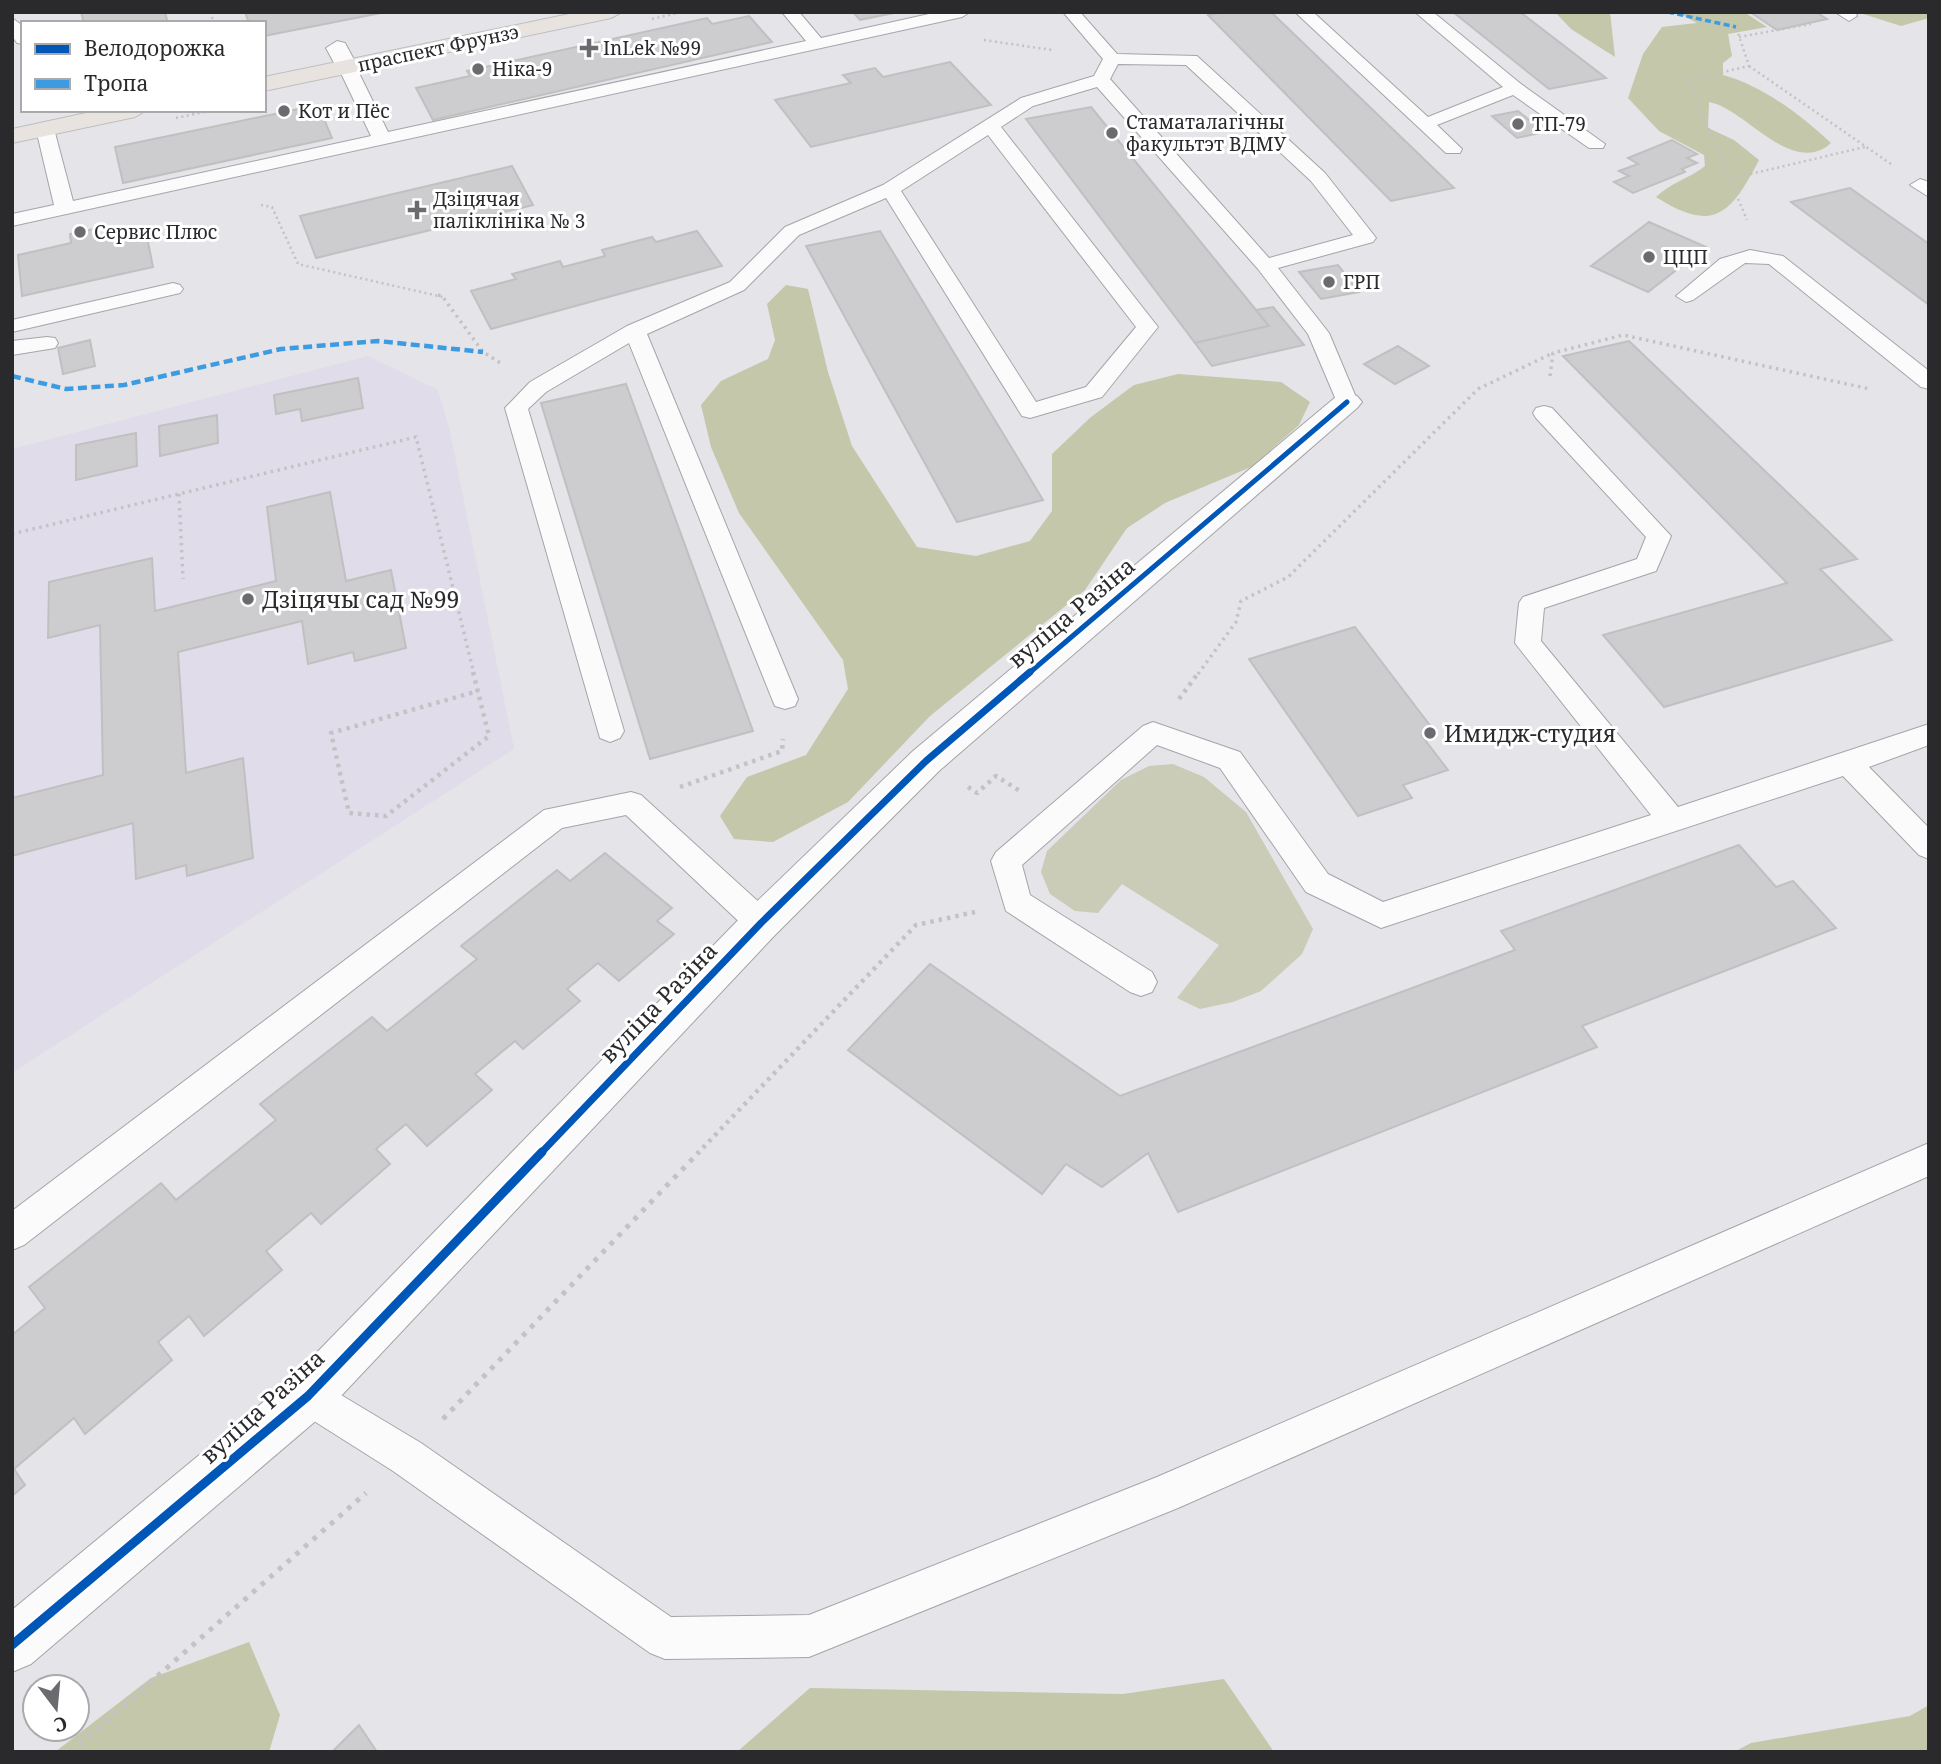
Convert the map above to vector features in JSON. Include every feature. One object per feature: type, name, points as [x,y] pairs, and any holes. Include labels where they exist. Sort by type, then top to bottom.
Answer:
[{"type":"main road","name":"праспект Фрунзэ","points":[[266,83],[342,57],[509,12]]},
{"type":"main road","name":"праспект Фрунзэ","points":[[266,63],[342,57],[611,12]]},
{"type":"main road","points":[[12,114],[39,119],[114,112]]},
{"type":"main road","points":[[12,136],[39,119]]},
{"type":"street","name":"вуліца Разіна","points":[[12,1646],[308,1396],[761,923],[926,761],[1347,402]]},
{"type":"lane","points":[[790,12],[817,44]]},
{"type":"lane","points":[[12,220],[961,12]]},
{"type":"lane","points":[[1071,12],[1112,59],[1191,60],[1318,177],[1366,238],[1265,265]]},
{"type":"lane","points":[[1303,12],[1453,149]]},
{"type":"lane","points":[[1423,12],[1515,88],[1596,144]]},
{"type":"lane","points":[[342,57],[382,139]]},
{"type":"lane","points":[[610,731],[516,408],[538,387],[635,331],[737,286],[792,231],[890,189],[1027,103],[1101,80],[1112,59]]},
{"type":"lane","points":[[1101,80],[1265,265],[1318,333],[1347,402]]},
{"type":"lane","points":[[1425,124],[1515,88]]},
{"type":"lane","points":[[39,119],[65,208]]},
{"type":"lane","points":[[890,189],[1030,411],[1094,392],[1147,327],[990,126]]},
{"type":"lane","points":[[1686,296],[1741,254],[1760,253],[1776,260],[1929,382]]},
{"type":"lane","points":[[12,326],[173,289]]},
{"type":"lane","points":[[635,331],[785,699]]},
{"type":"lane","points":[[12,348],[47,342]]},
{"type":"lane","points":[[1544,413],[1659,536],[1647,565],[1532,603],[1528,643],[1672,820]]},
{"type":"lane","points":[[1141,982],[1017,902],[1006,861],[1153,733],[1230,760],[1317,883],[1381,915],[1929,734]]},
{"type":"lane","points":[[1848,762],[1929,847]]},
{"type":"lane","points":[[12,1233],[554,818],[631,803],[761,923]]},
{"type":"lane","points":[[308,1396],[407,1457],[665,1638],[809,1636],[1164,1494],[1929,1159]]},
{"type":"path","points":[[1715,12],[1736,27],[1749,66],[1924,188]]},
{"type":"path","points":[[1739,37],[1846,14]]},
{"type":"path","points":[[1747,220],[1688,80],[1749,66]]},
{"type":"path","points":[[1729,179],[1866,147]]},
{"type":"path","points":[[260,204],[272,207],[298,264],[442,296],[483,352],[538,387]]},
{"type":"path","points":[[1153,733],[1236,622],[1241,601],[1288,577],[1478,389],[1553,353],[1623,335],[1875,390]]},
{"type":"path","points":[[1544,413],[1553,353]]},
{"type":"path","points":[[12,534],[416,437],[489,736],[386,816],[349,813],[331,733],[478,691]]},
{"type":"path","points":[[179,494],[183,579]]},
{"type":"path","points":[[631,803],[782,751],[785,699]]},
{"type":"path","points":[[926,761],[977,793],[996,776],[1056,815]]},
{"type":"path","points":[[71,1752],[407,1457],[916,925],[1017,902]]},
{"type":"shaded area","name":"Дзіцячы сад №99","points":[[368,356],[438,390],[450,431],[514,749],[12,1073],[12,449]]},
{"type":"green space","points":[[1555,12],[1610,12],[1615,57],[1571,29]]},
{"type":"green space","points":[[1677,12],[1744,12],[1767,27],[1728,34],[1732,56],[1723,63],[1723,75],[1767,94],[1831,143],[1816,152],[1801,152],[1785,147],[1723,107],[1709,102],[1708,128],[1734,140],[1759,160],[1739,194],[1729,205],[1719,213],[1707,216],[1676,208],[1656,197],[1705,166],[1704,155],[1659,131],[1628,98],[1643,54],[1662,27],[1697,23]]},
{"type":"green space","points":[[1857,12],[1929,12],[1929,18],[1901,26]]},
{"type":"green space","points":[[786,285],[808,289],[828,372],[852,446],[917,547],[976,556],[1030,541],[1052,511],[1052,454],[1091,417],[1134,385],[1178,374],[1281,382],[1310,402],[1299,425],[1251,467],[1165,503],[1127,528],[1085,590],[930,716],[848,802],[773,842],[734,839],[720,816],[747,777],[806,755],[848,689],[843,660],[739,513],[711,447],[701,405],[721,381],[768,359],[775,340],[767,304]]},
{"type":"green space","points":[[1173,764],[1204,777],[1246,812],[1313,929],[1302,954],[1261,991],[1233,1002],[1200,1009],[1177,998],[1219,945],[1122,884],[1098,913],[1075,911],[1050,894],[1041,872],[1047,851],[1121,780],[1149,766]]},
{"type":"green space","points":[[249,1642],[280,1715],[269,1752],[55,1752],[67,1743],[91,1743],[91,1724],[151,1678]]},
{"type":"green space","points":[[1224,1679],[1274,1752],[737,1752],[810,1688],[1123,1694]]},
{"type":"green space","points":[[1929,1705],[1929,1752],[1734,1752],[1751,1743],[1910,1716]]},
{"type":"building","points":[[81,12],[165,13],[167,21],[83,21]]},
{"type":"building","points":[[245,12],[386,12],[266,36],[266,21],[248,21]]},
{"type":"building","points":[[853,12],[899,12],[860,20]]},
{"type":"building","points":[[1223,12],[1271,12],[1454,188],[1391,201],[1208,15]]},
{"type":"building","points":[[1453,12],[1520,12],[1606,78],[1549,89]]},
{"type":"building","points":[[1750,12],[1816,12],[1827,19],[1777,30]]},
{"type":"building","points":[[749,16],[772,42],[433,120],[416,88],[470,76],[467,71],[707,18],[712,24]]},
{"type":"building","points":[[950,62],[991,105],[811,147],[775,100],[851,83],[843,75],[875,68],[883,77]]},
{"type":"building","points":[[318,105],[332,138],[123,183],[115,147]]},
{"type":"building","points":[[1091,107],[1269,326],[1195,343],[1026,119]]},
{"type":"building","name":"ТП-79","points":[[1518,111],[1544,132],[1517,138],[1492,116]]},
{"type":"building","points":[[1672,140],[1697,154],[1687,158],[1697,163],[1682,169],[1685,172],[1633,193],[1614,182],[1629,176],[1619,171],[1638,164],[1628,158]]},
{"type":"building","name":"Дзіцячая паліклініка № 3","points":[[512,166],[533,205],[316,258],[300,216]]},
{"type":"building","points":[[1850,188],[1929,244],[1929,305],[1791,202]]},
{"type":"building","name":"ЦЦП","points":[[1649,222],[1706,247],[1648,292],[1591,266]]},
{"type":"building","points":[[145,227],[153,267],[22,296],[18,255],[71,243],[70,234],[94,229],[95,238]]},
{"type":"building","points":[[697,231],[722,266],[491,329],[471,291],[516,279],[512,274],[560,261],[563,267],[605,256],[602,250],[652,237],[656,242]]},
{"type":"building","points":[[880,231],[1043,500],[957,522],[806,246]]},
{"type":"building","name":"ГРП","points":[[1338,265],[1359,292],[1321,299],[1299,272]]},
{"type":"building","points":[[1273,307],[1304,345],[1212,366],[1195,343],[1269,326],[1256,310]]},
{"type":"building","points":[[90,340],[95,366],[63,374],[58,348]]},
{"type":"building","points":[[1629,341],[1857,559],[1820,569],[1892,640],[1664,707],[1603,635],[1787,583],[1563,356]]},
{"type":"building","points":[[1398,346],[1429,366],[1395,384],[1364,364]]},
{"type":"building","points":[[358,378],[363,408],[302,421],[300,409],[276,414],[274,395]]},
{"type":"building","points":[[626,384],[753,731],[650,759],[541,403]]},
{"type":"building","points":[[217,415],[218,443],[160,456],[159,426]]},
{"type":"building","points":[[136,433],[137,466],[76,480],[76,445]]},
{"type":"building","points":[[330,492],[346,581],[391,570],[406,648],[355,661],[353,652],[308,664],[302,621],[178,652],[186,773],[243,758],[253,858],[187,876],[186,865],[136,879],[133,823],[12,856],[12,798],[103,775],[100,625],[48,638],[49,582],[152,558],[155,611],[276,581],[267,507]]},
{"type":"building","points":[[1355,627],[1435,732],[1422,736],[1448,770],[1403,785],[1412,798],[1358,816],[1249,659]]},
{"type":"building","points":[[1739,845],[1776,887],[1793,881],[1836,928],[1582,1026],[1597,1047],[1178,1212],[1148,1153],[1102,1187],[1066,1164],[1042,1194],[848,1050],[930,964],[1120,1096],[1515,950],[1501,931]]},
{"type":"building","points":[[605,853],[672,908],[657,921],[674,934],[619,981],[598,963],[567,989],[580,1001],[523,1049],[515,1041],[475,1074],[492,1090],[427,1146],[406,1124],[376,1149],[390,1164],[321,1224],[311,1213],[266,1251],[282,1270],[204,1336],[189,1316],[158,1342],[172,1360],[85,1434],[74,1418],[14,1469],[25,1485],[12,1496],[12,1335],[45,1308],[29,1287],[161,1183],[176,1200],[276,1120],[260,1104],[372,1017],[387,1031],[477,959],[461,946],[557,870],[570,881]]},
{"type":"building","points":[[359,1725],[377,1752],[332,1752]]},
{"type":"marked path","points":[[1668,12],[1736,27]]},
{"type":"marked path","points":[[12,376],[66,389],[124,385],[281,349],[378,341],[483,352]]},
{"type":"cycle path","points":[[12,1645],[308,1396],[761,923],[926,761],[1347,402]]},
{"type":"place","name":"InLek №99","points":[[589,48]]},
{"type":"place","name":"Ніка-9","points":[[478,69]]},
{"type":"place","name":"Кот и Пёс","points":[[284,111]]},
{"type":"place","name":"ТП-79","points":[[1518,124]]},
{"type":"place","name":"Стаматалагічны факультэт ВДМУ","points":[[1112,133]]},
{"type":"place","name":"Дзіцячая паліклініка № 3","points":[[417,210]]},
{"type":"place","name":"Сервис Плюс","points":[[80,232]]},
{"type":"place","name":"ЦЦП","points":[[1649,257]]},
{"type":"place","name":"ГРП","points":[[1329,282]]},
{"type":"place","name":"Дзіцячы сад №99","points":[[248,599]]},
{"type":"place","name":"Имидж-студия","points":[[1430,733]]}]
